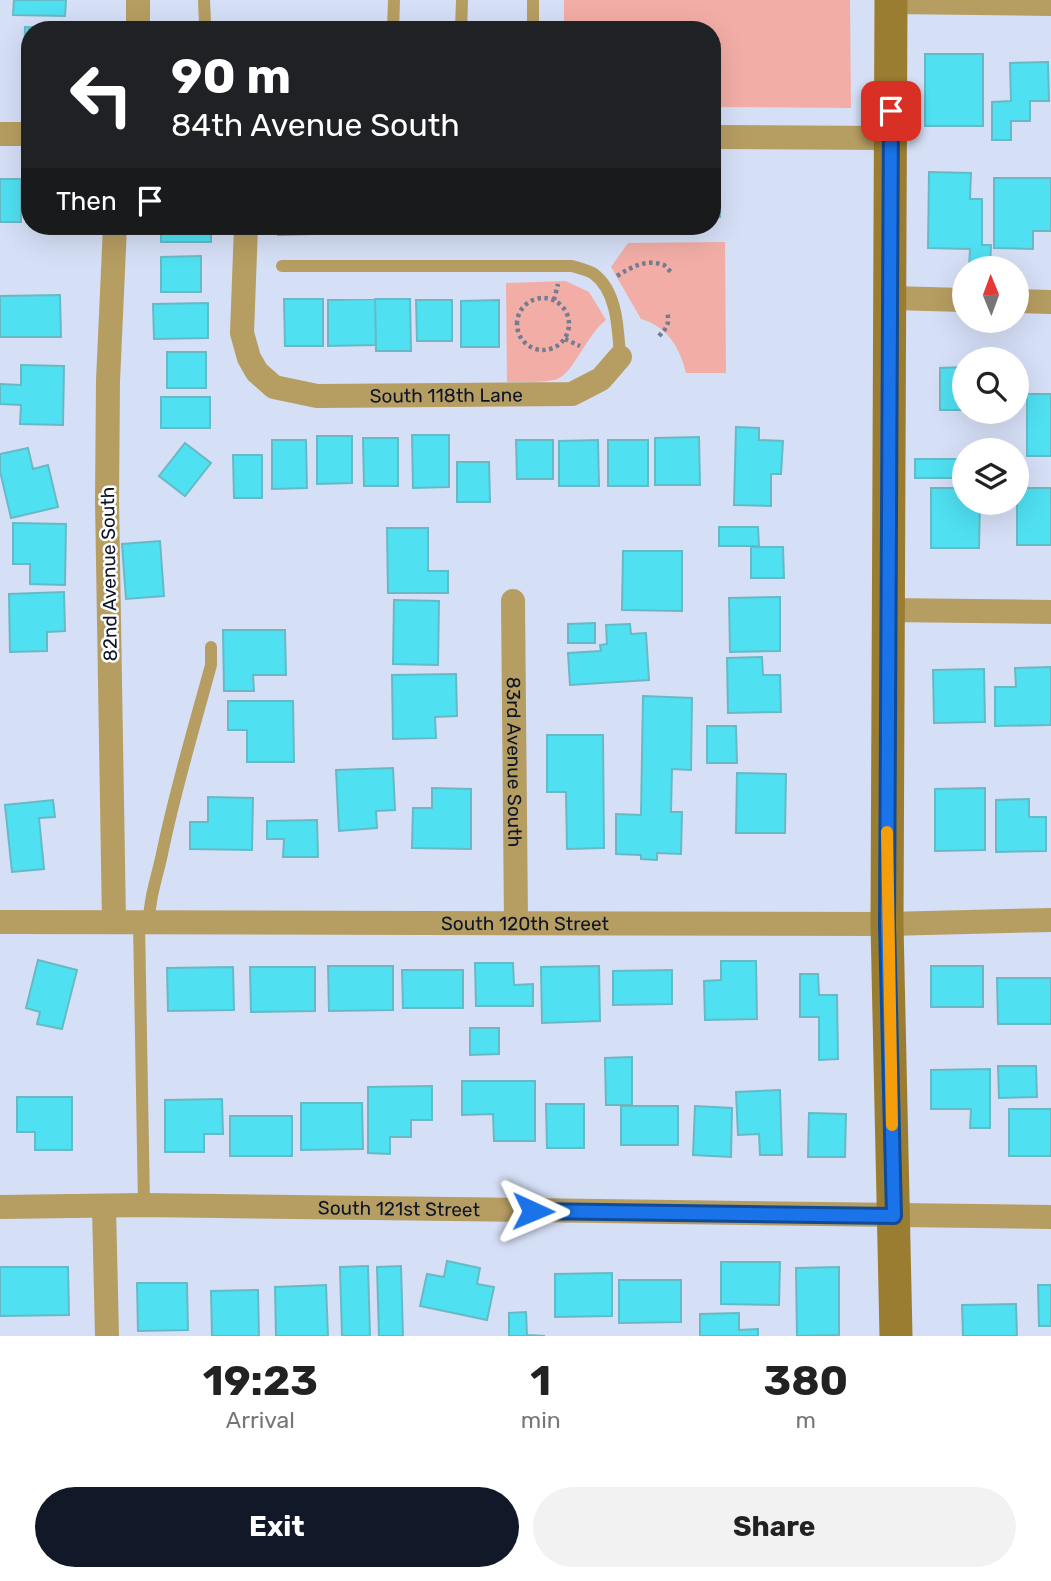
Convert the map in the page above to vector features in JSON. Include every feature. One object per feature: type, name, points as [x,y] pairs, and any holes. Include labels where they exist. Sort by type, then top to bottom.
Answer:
[{"type":"street","points":[[138,0],[138,21]]},
{"type":"street","points":[[896,1336],[887,924],[891,1],[1051,4]]},
{"type":"street","points":[[0,134],[21,134]]},
{"type":"street","points":[[721,137],[890,138]]},
{"type":"street","name":"82nd Avenue South","points":[[114,922],[107,488],[108,381],[116,235]]},
{"type":"street","name":"South 118th Lane","points":[[246,235],[242,333],[249,358],[257,372],[274,387],[317,396],[572,394],[601,379],[620,358]]},
{"type":"street","points":[[891,298],[952,300]]},
{"type":"street","points":[[1029,301],[1051,302]]},
{"type":"street","name":"83rd Avenue South","points":[[513,601],[516,922]]},
{"type":"street","points":[[887,610],[1051,612]]},
{"type":"street","name":"South 120th Street","points":[[0,922],[887,924],[1051,920]]},
{"type":"street","name":"South 121st Street","points":[[0,1208],[144,1205],[1051,1217]]},
{"type":"street","points":[[104,1207],[107,1336]]},
{"type":"lane","points":[[204,0],[205,21]]},
{"type":"lane","points":[[393,21],[394,0]]},
{"type":"lane","points":[[461,0],[461,21]]},
{"type":"lane","points":[[533,0],[533,21]]},
{"type":"lane","points":[[282,265],[572,266],[594,274],[603,286],[617,315],[620,358]]},
{"type":"lane","points":[[144,1205],[144,923],[175,791],[211,665],[211,647]]},
{"type":"path","points":[[603,286],[643,263],[664,265],[672,273]]},
{"type":"path","points":[[543,298],[554,300],[562,306],[570,325],[565,339],[553,349],[543,351],[524,343],[516,324],[524,306],[543,298]]},
{"type":"path","points":[[659,336],[667,327],[667,312]]},
{"type":"path","points":[[565,339],[580,346]]},
{"type":"shaded area","points":[[564,0],[850,0],[851,108],[721,107],[721,21],[564,21]]},
{"type":"shaded area","points":[[725,242],[726,373],[686,373],[671,339],[658,327],[641,319],[611,267],[628,243]]},
{"type":"shaded area","points":[[566,281],[589,292],[606,320],[563,376],[546,381],[507,382],[506,283]]},
{"type":"building","points":[[14,0],[66,0],[65,16],[13,15]]},
{"type":"building","points":[[925,54],[983,54],[983,126],[925,126]]},
{"type":"building","points":[[1048,62],[1049,101],[1030,101],[1030,121],[1011,121],[1011,140],[992,140],[992,102],[1011,101],[1010,63]]},
{"type":"building","points":[[929,172],[971,173],[970,199],[982,199],[982,245],[991,245],[991,256],[970,256],[970,249],[928,248]]},
{"type":"building","points":[[994,178],[1051,178],[1051,231],[1033,231],[1033,249],[994,248]]},
{"type":"building","points":[[0,179],[21,179],[21,222],[0,222]]},
{"type":"building","points":[[161,235],[211,235],[211,242],[161,242]]},
{"type":"building","points":[[201,256],[201,292],[161,292],[161,257]]},
{"type":"building","points":[[60,295],[61,337],[0,337],[0,296]]},
{"type":"building","points":[[284,299],[323,299],[323,346],[285,346]]},
{"type":"building","points":[[375,299],[376,345],[328,346],[328,300]]},
{"type":"building","points":[[375,299],[410,299],[411,351],[376,351]]},
{"type":"building","points":[[416,300],[452,300],[452,341],[417,341]]},
{"type":"building","points":[[499,300],[499,347],[461,347],[461,301]]},
{"type":"building","points":[[208,303],[208,338],[154,339],[153,304]]},
{"type":"building","points":[[167,352],[206,352],[206,388],[167,388]]},
{"type":"building","points":[[21,365],[64,366],[63,425],[20,424],[21,405],[0,404],[0,384],[21,385]]},
{"type":"building","points":[[940,368],[952,368],[952,410],[940,410]]},
{"type":"building","points":[[1029,394],[1051,394],[1051,456],[1029,456]]},
{"type":"building","points":[[161,397],[210,397],[210,428],[161,428]]},
{"type":"building","points":[[736,427],[759,428],[759,440],[783,441],[781,474],[771,474],[771,506],[734,505]]},
{"type":"building","points":[[412,435],[449,435],[449,487],[413,488]]},
{"type":"building","points":[[317,436],[352,436],[352,483],[317,484]]},
{"type":"building","points":[[699,437],[700,485],[655,485],[655,438]]},
{"type":"building","points":[[363,438],[398,438],[398,486],[364,486]]},
{"type":"building","points":[[272,440],[306,440],[307,488],[272,489]]},
{"type":"building","points":[[516,440],[553,440],[553,479],[517,479]]},
{"type":"building","points":[[598,440],[599,486],[559,486],[559,441]]},
{"type":"building","points":[[608,440],[648,440],[648,486],[608,486]]},
{"type":"building","points":[[185,443],[211,463],[185,496],[159,476]]},
{"type":"building","points":[[28,448],[33,469],[48,465],[58,507],[11,518],[0,471],[0,454]]},
{"type":"building","points":[[233,455],[262,455],[262,498],[234,498]]},
{"type":"building","points":[[915,459],[952,459],[952,478],[915,478]]},
{"type":"building","points":[[457,462],[489,462],[490,502],[457,502]]},
{"type":"building","points":[[931,488],[952,488],[952,515],[980,515],[979,548],[931,548]]},
{"type":"building","points":[[1029,488],[1051,488],[1051,545],[1017,545],[1017,515],[1029,515]]},
{"type":"building","points":[[13,523],[66,524],[65,585],[30,584],[30,564],[13,564]]},
{"type":"building","points":[[719,527],[758,527],[759,546],[719,546]]},
{"type":"building","points":[[387,528],[428,528],[428,571],[448,571],[448,593],[388,593]]},
{"type":"building","points":[[160,541],[164,596],[126,599],[122,544]]},
{"type":"building","points":[[751,547],[783,547],[784,578],[751,578]]},
{"type":"building","points":[[623,551],[682,551],[682,611],[622,610]]},
{"type":"building","points":[[64,592],[65,631],[47,632],[47,651],[10,652],[9,594]]},
{"type":"building","points":[[780,597],[780,651],[730,652],[729,598]]},
{"type":"building","points":[[394,600],[439,601],[438,665],[393,664]]},
{"type":"building","points":[[595,623],[595,643],[568,643],[568,624]]},
{"type":"building","points":[[630,624],[631,634],[646,633],[649,680],[570,685],[568,653],[601,651],[600,645],[607,644],[606,625]]},
{"type":"building","points":[[223,630],[285,630],[286,675],[253,675],[254,691],[224,691]]},
{"type":"building","points":[[762,657],[763,675],[780,675],[781,712],[728,713],[727,658]]},
{"type":"building","points":[[1051,667],[1051,725],[995,726],[995,687],[1016,687],[1015,668]]},
{"type":"building","points":[[984,669],[985,722],[934,723],[933,670]]},
{"type":"building","points":[[456,674],[457,716],[435,717],[436,738],[393,739],[392,675]]},
{"type":"building","points":[[643,696],[692,698],[691,770],[672,769],[671,812],[682,812],[681,854],[657,853],[657,860],[641,859],[641,855],[616,854],[616,814],[641,815]]},
{"type":"building","points":[[228,701],[293,701],[294,762],[247,762],[247,730],[228,730]]},
{"type":"building","points":[[707,726],[736,726],[737,763],[707,763]]},
{"type":"building","points":[[547,735],[603,735],[604,848],[567,849],[566,792],[547,792]]},
{"type":"building","points":[[393,768],[395,810],[376,811],[377,828],[339,831],[336,770]]},
{"type":"building","points":[[737,773],[786,774],[785,833],[736,833]]},
{"type":"building","points":[[432,788],[471,789],[471,849],[412,848],[413,808],[432,808]]},
{"type":"building","points":[[985,788],[985,850],[935,851],[935,789]]},
{"type":"building","points":[[208,797],[253,798],[252,850],[190,849],[190,822],[208,822]]},
{"type":"building","points":[[1029,799],[1029,817],[1046,817],[1046,851],[996,852],[996,800]]},
{"type":"building","points":[[53,800],[55,817],[39,818],[44,869],[12,872],[5,805]]},
{"type":"building","points":[[317,820],[318,857],[283,857],[284,839],[267,839],[267,821]]},
{"type":"building","points":[[38,960],[77,970],[62,1029],[37,1024],[40,1012],[26,1008]]},
{"type":"building","points":[[721,961],[756,961],[757,1019],[705,1020],[704,981],[721,980]]},
{"type":"building","points":[[475,963],[513,963],[514,985],[533,984],[533,1006],[476,1006]]},
{"type":"building","points":[[328,966],[393,966],[393,1010],[329,1011]]},
{"type":"building","points":[[599,966],[600,1021],[542,1023],[541,967]]},
{"type":"building","points":[[931,966],[983,966],[983,1007],[931,1007]]},
{"type":"building","points":[[233,967],[234,1010],[168,1011],[167,968]]},
{"type":"building","points":[[250,967],[315,967],[315,1011],[251,1012]]},
{"type":"building","points":[[402,970],[463,970],[463,1008],[403,1008]]},
{"type":"building","points":[[672,970],[672,1004],[613,1005],[613,971]]},
{"type":"building","points":[[800,974],[818,974],[819,995],[837,995],[838,1059],[819,1060],[819,1017],[800,1017]]},
{"type":"building","points":[[997,978],[1051,978],[1051,1024],[998,1024]]},
{"type":"building","points":[[470,1028],[499,1028],[499,1054],[470,1055]]},
{"type":"building","points":[[632,1057],[632,1105],[606,1105],[605,1058]]},
{"type":"building","points":[[998,1066],[1036,1066],[1037,1097],[999,1098]]},
{"type":"building","points":[[990,1069],[990,1128],[970,1128],[971,1109],[931,1109],[931,1070]]},
{"type":"building","points":[[462,1081],[535,1081],[535,1141],[494,1141],[493,1114],[462,1115]]},
{"type":"building","points":[[432,1086],[432,1120],[411,1120],[411,1137],[390,1137],[390,1154],[368,1153],[368,1087]]},
{"type":"building","points":[[780,1090],[782,1155],[760,1155],[759,1134],[738,1135],[736,1092]]},
{"type":"building","points":[[17,1097],[72,1097],[72,1150],[35,1150],[35,1132],[17,1132]]},
{"type":"building","points":[[222,1099],[223,1134],[204,1134],[204,1152],[165,1152],[165,1100]]},
{"type":"building","points":[[301,1103],[362,1103],[363,1149],[301,1150]]},
{"type":"building","points":[[546,1104],[584,1104],[584,1148],[547,1148]]},
{"type":"building","points":[[621,1106],[678,1106],[678,1145],[621,1145]]},
{"type":"building","points":[[695,1106],[732,1108],[731,1157],[693,1155]]},
{"type":"building","points":[[1009,1109],[1051,1109],[1051,1156],[1009,1156]]},
{"type":"building","points":[[809,1113],[846,1114],[845,1157],[808,1157]]},
{"type":"building","points":[[230,1116],[292,1116],[292,1156],[230,1156]]},
{"type":"building","points":[[447,1261],[480,1268],[477,1284],[494,1287],[487,1320],[420,1306],[427,1274],[444,1277]]},
{"type":"building","points":[[721,1262],[780,1262],[779,1305],[721,1304]]},
{"type":"building","points":[[368,1266],[370,1336],[342,1336],[340,1267]]},
{"type":"building","points":[[401,1266],[403,1336],[379,1336],[377,1267]]},
{"type":"building","points":[[0,1267],[68,1267],[69,1315],[0,1316]]},
{"type":"building","points":[[839,1267],[839,1335],[797,1336],[796,1268]]},
{"type":"building","points":[[612,1273],[612,1316],[555,1317],[555,1274]]},
{"type":"building","points":[[619,1280],[681,1280],[681,1322],[619,1323]]},
{"type":"building","points":[[137,1283],[187,1283],[188,1330],[138,1331]]},
{"type":"building","points":[[326,1285],[328,1336],[276,1336],[275,1287]]},
{"type":"building","points":[[1038,1285],[1051,1285],[1051,1326],[1039,1326]]},
{"type":"building","points":[[258,1290],[259,1336],[212,1336],[211,1291]]},
{"type":"building","points":[[1016,1304],[1017,1336],[963,1336],[962,1305]]},
{"type":"building","points":[[526,1312],[527,1335],[545,1336],[509,1336],[509,1313]]},
{"type":"building","points":[[739,1313],[739,1330],[758,1329],[758,1336],[700,1336],[700,1314]]},
{"type":"slow traffic","points":[[887,832],[892,1125]]},
{"type":"route","points":[[533,1211],[894,1216],[887,924],[891,111]]}]
